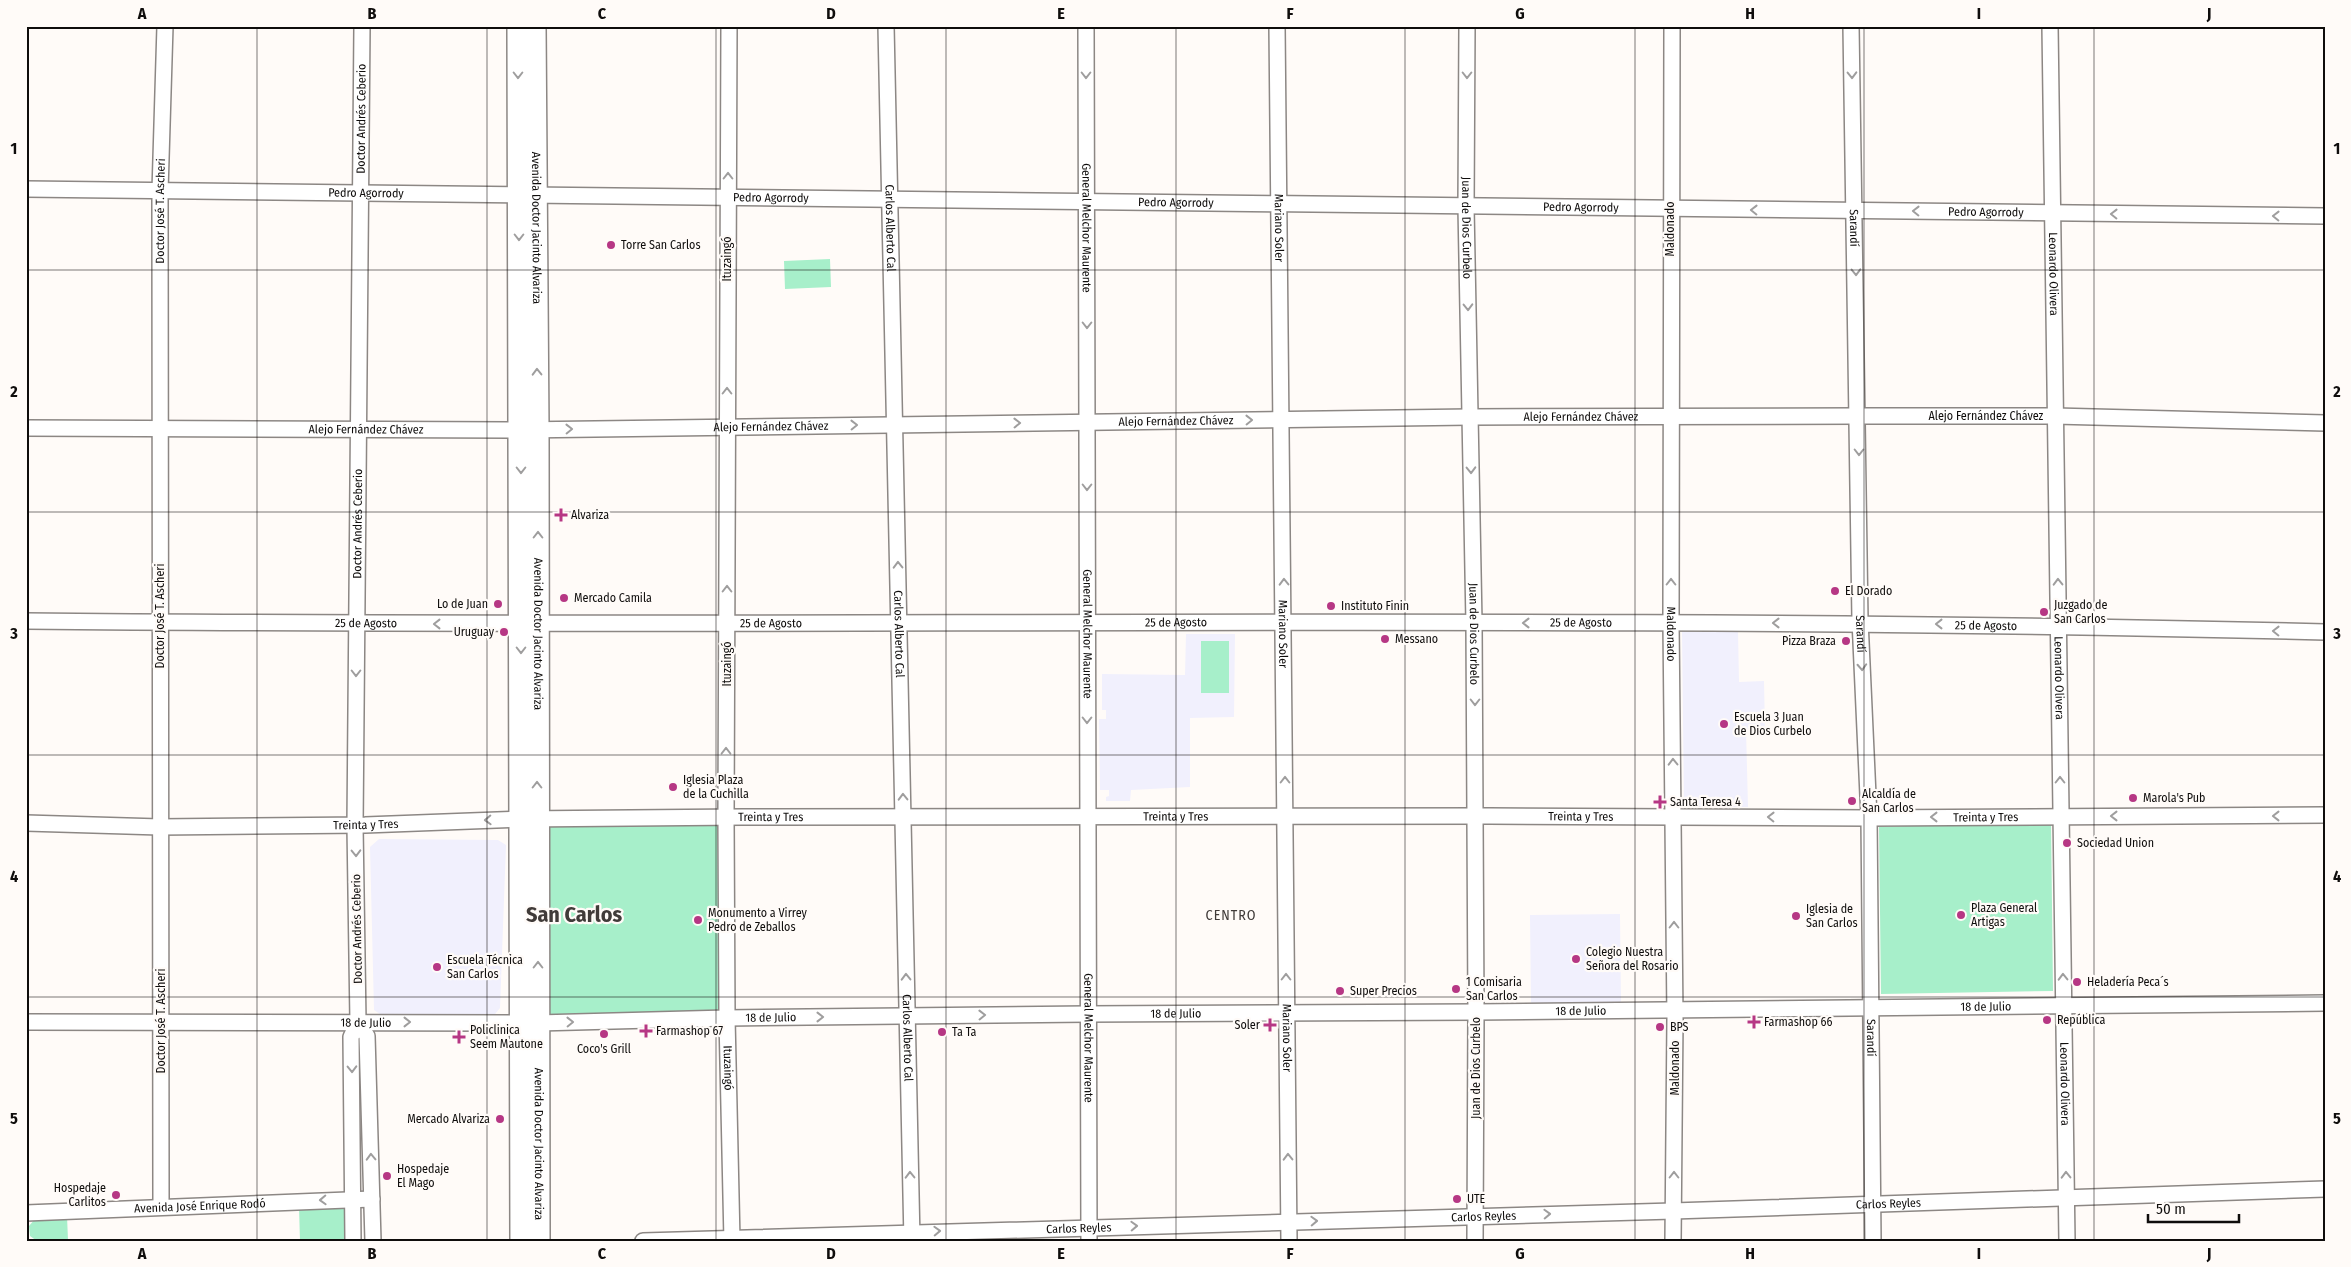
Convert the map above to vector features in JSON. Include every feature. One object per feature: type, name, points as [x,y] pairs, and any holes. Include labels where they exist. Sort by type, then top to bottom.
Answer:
[{"type":"main road","name":"Avenida Doctor Jacinto Alvariza","points":[[518,26],[527,194],[530,625],[528,819],[529,1022],[539,1241]]},
{"type":"main road","name":"Avenida Doctor Jacinto Alvariza","points":[[527,194],[535,26]]},
{"type":"main road","name":"Avenida Doctor Jacinto Alvariza","points":[[521,1241],[529,1022]]},
{"type":"street","name":"Doctor José T. Ascheri","points":[[161,1206],[160,191],[165,26]]},
{"type":"street","name":"Doctor Andrés Ceberio","points":[[353,1241],[351,1037],[358,1022],[355,826],[362,26]]},
{"type":"street","name":"Ituzaingó","points":[[728,26],[726,818],[727,1018],[732,1239]]},
{"type":"street","name":"Carlos Alberto Cal","points":[[886,26],[892,199],[912,1236]]},
{"type":"street","name":"General Melchor Maurente","points":[[1086,26],[1089,1234]]},
{"type":"street","name":"Mariano Soler","points":[[1277,26],[1289,1241]]},
{"type":"street","name":"Juan de Dios Curbelo","points":[[1467,26],[1466,207],[1474,623],[1475,1241]]},
{"type":"street","name":"Maldonado","points":[[1672,26],[1670,209],[1671,624],[1675,1010],[1673,1241]]},
{"type":"street","name":"Sarandí","points":[[1851,26],[1860,624],[1869,818],[1873,1241]]},
{"type":"street","name":"Leonardo Olivera","points":[[2050,26],[2067,1241]]},
{"type":"street","name":"Pedro Agorrody","points":[[26,190],[360,192],[2325,216]]},
{"type":"street","name":"Alejo Fernández Chávez","points":[[26,428],[529,430],[1470,417],[1858,416],[2055,416],[2325,423]]},
{"type":"street","name":"25 de Agosto","points":[[26,621],[530,625],[1087,622],[1860,624],[2058,625],[2325,632]]},
{"type":"street","name":"Treinta y Tres","points":[[26,824],[160,827],[355,826],[528,819],[903,817],[1674,816],[1869,818],[2325,815]]},
{"type":"street","name":"18 de Julio","points":[[26,1022],[529,1022],[1088,1014],[2325,1003]]},
{"type":"street","name":"Doctor Andrés Ceberio","points":[[358,1022],[367,1036],[373,1241]]},
{"type":"street","name":"Carlos Reyles","points":[[644,1241],[1089,1234],[1289,1221],[1873,1205],[2325,1189]]},
{"type":"street","name":"Avenida José Enrique Rodó","points":[[26,1213],[161,1206],[372,1199]]},
{"type":"shaded area","name":"Escuela 3 Juan de Dios Curbelo","points":[[1682,631],[1738,631],[1739,682],[1764,681],[1765,729],[1746,729],[1748,807],[1684,807]]},
{"type":"shaded area","points":[[1186,634],[1235,634],[1234,717],[1190,718],[1190,787],[1131,790],[1130,801],[1106,801],[1106,797],[1109,796],[1109,790],[1100,790],[1099,719],[1106,719],[1106,710],[1102,710],[1102,674],[1185,675]]},
{"type":"shaded area","name":"Escuela Técnica San Carlos","points":[[379,839],[498,840],[506,845],[500,1008],[495,1014],[383,1016],[374,1010],[370,847]]},
{"type":"shaded area","name":"Colegio Nuestra Señora del Rosario","points":[[1620,914],[1621,1003],[1531,1004],[1530,915]]},
{"type":"green space","points":[[830,259],[831,287],[785,289],[784,261]]},
{"type":"green space","points":[[1201,641],[1229,641],[1229,693],[1201,693]]},
{"type":"green space","points":[[2051,821],[2053,991],[1881,994],[1879,827]]},
{"type":"green space","points":[[717,822],[720,1013],[547,1015],[546,823]]},
{"type":"green space","points":[[347,1205],[347,1235],[342,1241],[300,1241],[299,1207]]},
{"type":"green space","points":[[67,1216],[68,1240],[37,1241],[30,1236],[29,1226],[35,1219]]},
{"type":"place","name":"Torre San Carlos","points":[[611,245]]},
{"type":"place","name":"Alvariza","points":[[561,515]]},
{"type":"place","name":"El Dorado","points":[[1835,591]]},
{"type":"place","name":"Mercado Camila","points":[[564,598]]},
{"type":"place","name":"Lo de Juan","points":[[498,604]]},
{"type":"place","name":"Instituto Finin","points":[[1331,606]]},
{"type":"place","name":"Juzgado de San Carlos","points":[[2044,612]]},
{"type":"place","name":"Uruguay","points":[[504,632]]},
{"type":"place","name":"Messano","points":[[1385,639]]},
{"type":"place","name":"Pizza Braza","points":[[1846,641]]},
{"type":"place","name":"Escuela 3 Juan de Dios Curbelo","points":[[1724,724]]},
{"type":"place","name":"Iglesia Plaza de la Cuchilla","points":[[673,787]]},
{"type":"place","name":"Marola's Pub","points":[[2133,798]]},
{"type":"place","name":"Alcaldía de San Carlos","points":[[1852,801]]},
{"type":"place","name":"Santa Teresa 4","points":[[1660,802]]},
{"type":"place","name":"Sociedad Union","points":[[2067,843]]},
{"type":"place","name":"Plaza General Artigas","points":[[1961,915]]},
{"type":"place","name":"Iglesia de San Carlos","points":[[1796,916]]},
{"type":"place","name":"Monumento a Virrey Pedro de Zeballos","points":[[698,920]]},
{"type":"place","name":"Colegio Nuestra Señora del Rosario","points":[[1576,959]]},
{"type":"place","name":"Escuela Técnica San Carlos","points":[[437,967]]},
{"type":"place","name":"Heladería Peca´s","points":[[2077,982]]},
{"type":"place","name":"1 Comisaria San Carlos","points":[[1456,989]]},
{"type":"place","name":"Super Precios","points":[[1340,991]]},
{"type":"place","name":"República","points":[[2047,1020]]},
{"type":"place","name":"Farmashop 66","points":[[1754,1022]]},
{"type":"place","name":"Soler","points":[[1270,1025]]},
{"type":"place","name":"BPS","points":[[1660,1027]]},
{"type":"place","name":"Farmashop 67","points":[[646,1031]]},
{"type":"place","name":"Ta Ta","points":[[942,1032]]},
{"type":"place","name":"Coco's Grill","points":[[604,1034]]},
{"type":"place","name":"Policlinica Seem Mautone","points":[[459,1037]]},
{"type":"place","name":"Mercado Alvariza","points":[[500,1119]]},
{"type":"place","name":"Hospedaje El Mago","points":[[387,1176]]},
{"type":"place","name":"Hospedaje Carlitos","points":[[116,1195]]},
{"type":"place","name":"UTE","points":[[1457,1199]]},
{"type":"district","name":"San Carlos","points":[[574,914]]},
{"type":"district","name":"CENTRO","points":[[1231,915]]}]
